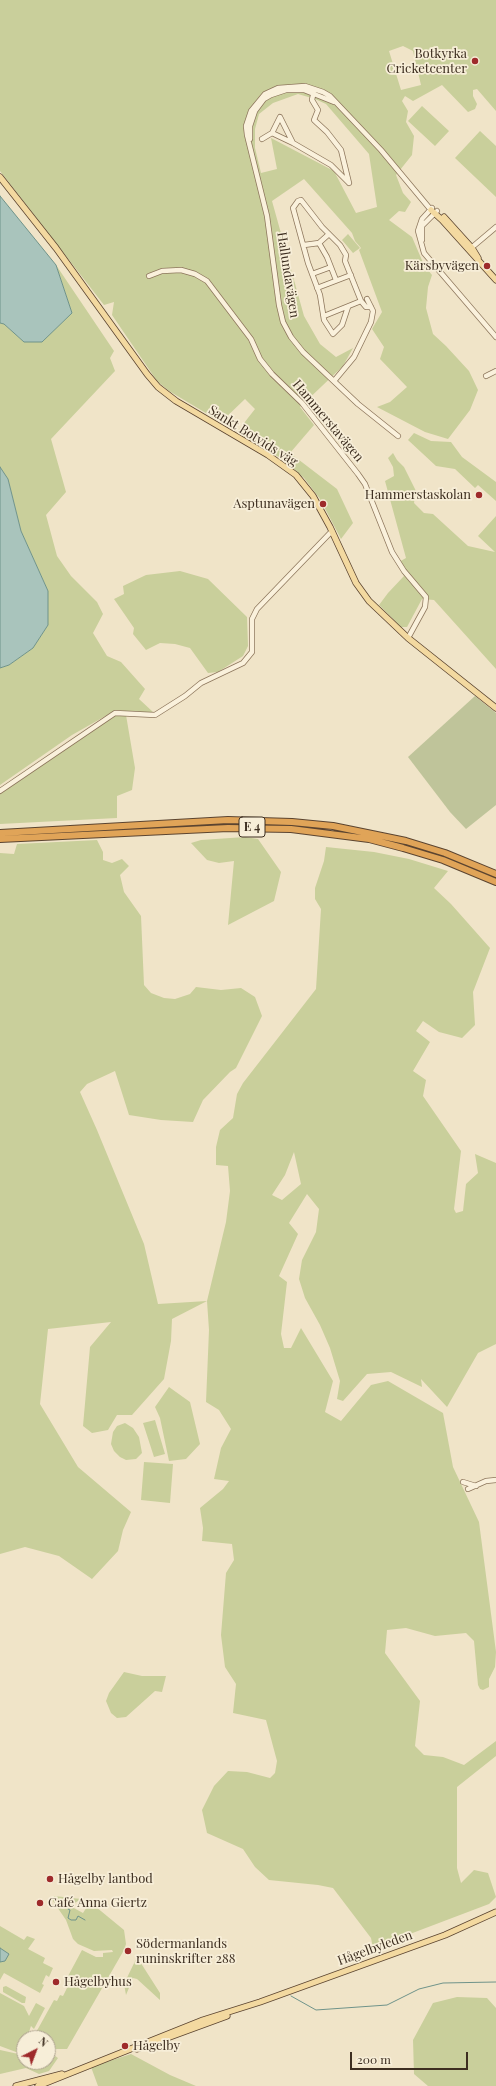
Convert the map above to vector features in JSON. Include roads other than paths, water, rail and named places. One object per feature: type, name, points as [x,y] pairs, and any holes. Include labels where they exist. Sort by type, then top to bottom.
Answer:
[{"type":"highway","name":"E 4","points":[[0,832],[228,820],[292,822],[356,830],[406,841],[445,853],[496,874]]},
{"type":"highway","name":"E 4","points":[[0,840],[228,828],[291,829],[369,839],[449,862],[496,882]]},
{"type":"main road","name":"Sankt Botvids väg","points":[[0,177],[56,248],[158,387],[176,401],[286,466],[310,492],[332,531],[361,591],[381,613],[408,638],[496,708]]},
{"type":"main road","name":"Hallundavägen","points":[[434,211],[455,228],[481,264],[496,280]]},
{"type":"main road","name":"Hågelbyleden","points":[[38,2086],[77,2070],[203,2026],[260,2002],[444,1935],[496,1912]]},
{"type":"main road","name":"Hågelbyleden","points":[[16,2086],[77,2070]]},
{"type":"street","name":"Hallundavägen","points":[[398,436],[358,404],[303,352],[291,337],[283,322],[279,305],[267,216],[246,126],[254,104],[265,94],[278,88],[292,86],[314,90],[330,96],[381,150],[421,198],[434,211]]},
{"type":"street","points":[[272,133],[332,165],[349,183],[344,156],[339,147],[314,120],[318,110],[312,100],[314,90]]},
{"type":"street","points":[[262,138],[272,133],[280,117],[293,143]]},
{"type":"street","points":[[348,308],[342,324],[333,334],[328,328],[324,316],[293,208],[298,201],[301,200],[329,234],[337,241],[346,255],[346,261],[361,302],[366,307],[371,307]]},
{"type":"street","points":[[434,211],[420,223],[418,235],[424,253],[496,337]]},
{"type":"street","points":[[470,249],[496,227]]},
{"type":"street","points":[[304,245],[319,243],[329,234]]},
{"type":"street","points":[[319,243],[336,280]]},
{"type":"street","points":[[312,274],[331,267]]},
{"type":"street","name":"Hammerstavägen","points":[[149,276],[162,271],[181,270],[196,274],[207,281],[251,339],[260,359],[272,374],[302,403],[358,474],[365,484],[392,552],[404,571],[426,598],[425,607],[408,638]]},
{"type":"street","points":[[317,288],[351,275]]},
{"type":"street","points":[[334,381],[354,357],[371,322],[373,312],[367,299]]},
{"type":"street","points":[[324,316],[361,302]]},
{"type":"street","points":[[486,376],[496,371]]},
{"type":"street","points":[[0,790],[115,713],[155,715],[185,696],[201,683],[243,663],[252,652],[252,619],[257,609],[332,531]]},
{"type":"street","points":[[468,1489],[486,1481],[496,1480]]},
{"type":"street","points":[[463,1482],[476,1486]]},
{"type":"water","points":[[0,196],[56,265],[72,313],[42,342],[24,342],[4,324],[0,323]]},
{"type":"water","points":[[0,467],[8,479],[21,531],[48,591],[48,625],[33,648],[9,665],[0,668]]},
{"type":"water","points":[[0,1948],[9,1954],[5,1961],[0,1962]]},
{"type":"waterway","points":[[68,1909],[70,1910],[68,1918],[71,1920],[76,1920],[78,1916],[85,1920]]},
{"type":"waterway","points":[[291,1996],[316,2010],[387,2005],[419,1989],[443,1983],[496,1982]]},
{"type":"place","name":"Botkyrka Cricketcenter","points":[[475,61]]},
{"type":"place","name":"Kärsbyvägen","points":[[487,266]]},
{"type":"place","name":"Hammerstaskolan","points":[[479,495]]},
{"type":"place","name":"Asptunavägen","points":[[323,504]]},
{"type":"place","name":"Hågelby lantbod","points":[[50,1879]]},
{"type":"place","name":"Café Anna Giertz","points":[[40,1903]]},
{"type":"place","name":"Södermanlands runinskrifter 288","points":[[128,1951]]},
{"type":"place","name":"Hågelbyhus","points":[[56,1982]]},
{"type":"place","name":"Hågelby","points":[[125,2046]]}]
